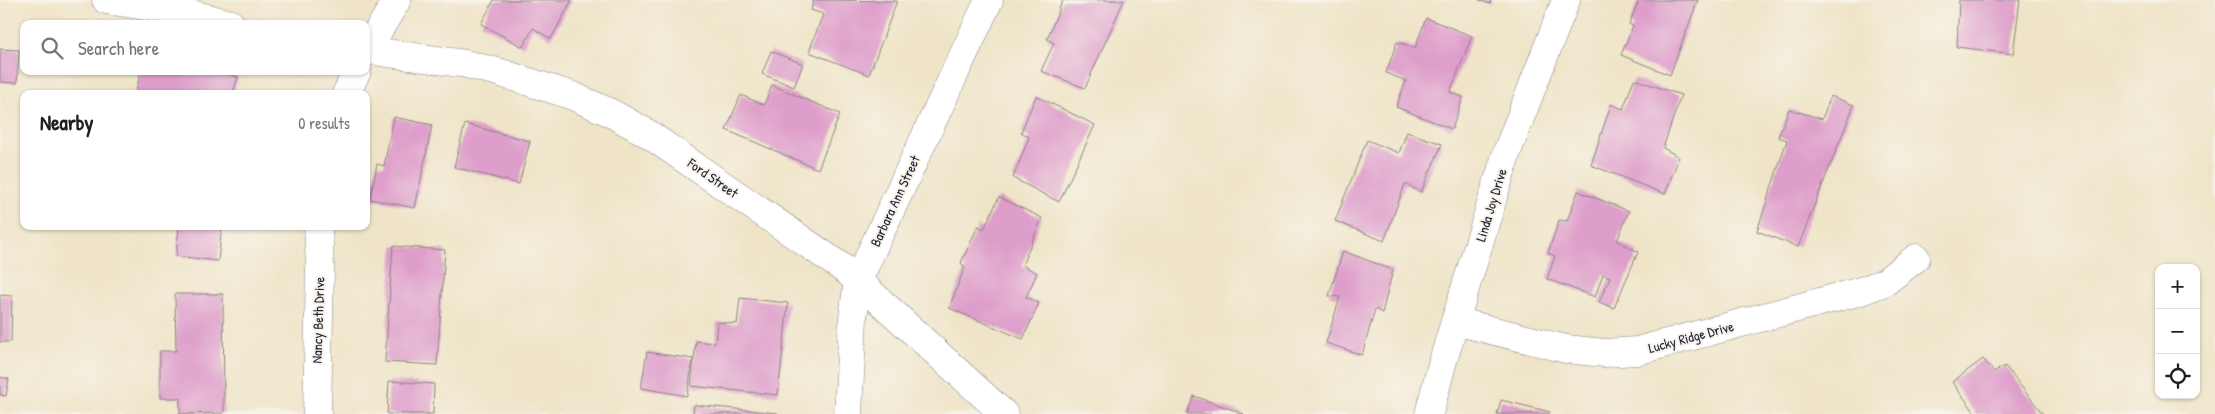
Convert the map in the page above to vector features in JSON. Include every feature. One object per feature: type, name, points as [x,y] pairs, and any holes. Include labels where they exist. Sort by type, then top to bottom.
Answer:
[{"type":"street","points":[[106,0],[184,12],[215,20]]},
{"type":"street","points":[[370,46],[397,0]]},
{"type":"street","name":"Barbara Ann Street","points":[[848,414],[853,318],[858,280],[989,0]]},
{"type":"street","name":"Linda Joy Drive","points":[[1429,414],[1455,320],[1507,152],[1566,0]]},
{"type":"street","name":"Ford Street","points":[[370,56],[466,64],[498,72],[573,96],[611,113],[647,133],[858,280],[1004,414]]},
{"type":"street","points":[[348,90],[355,75]]},
{"type":"street","name":"Nancy Beth Drive","points":[[317,414],[320,267],[318,230]]},
{"type":"street","name":"Lucky Ridge Drive","points":[[1455,320],[1566,349],[1604,353],[1637,351],[1861,291],[1884,282],[1916,258]]},
{"type":"building","points":[[494,0],[572,0],[551,39],[533,28],[523,47],[481,24]]},
{"type":"building","points":[[814,0],[897,1],[869,75],[809,52],[823,14],[811,10]]},
{"type":"building","points":[[1063,0],[1124,0],[1085,88],[1041,71],[1054,43],[1047,39]]},
{"type":"building","points":[[1479,0],[1491,0],[1490,4]]},
{"type":"building","points":[[1639,0],[1698,0],[1670,75],[1621,55],[1633,26],[1629,24]]},
{"type":"building","points":[[1959,0],[2020,0],[2013,54],[1957,47]]},
{"type":"building","points":[[1426,18],[1472,36],[1450,92],[1463,97],[1452,129],[1396,107],[1406,81],[1386,73],[1397,42],[1415,48]]},
{"type":"building","points":[[0,49],[19,50],[17,83],[0,82]]},
{"type":"building","points":[[771,51],[803,64],[794,87],[762,74]]},
{"type":"building","points":[[140,75],[231,75],[238,77],[234,90],[136,90]]},
{"type":"building","points":[[1634,79],[1681,95],[1663,148],[1679,157],[1665,194],[1591,165],[1611,104],[1623,109]]},
{"type":"building","points":[[772,85],[840,114],[818,169],[726,130],[741,95],[764,105]]},
{"type":"building","points":[[1036,96],[1095,125],[1059,202],[1013,178],[1029,137],[1021,132]]},
{"type":"building","points":[[1831,96],[1854,105],[1798,247],[1757,231],[1787,140],[1778,137],[1789,109],[1822,119]]},
{"type":"building","points":[[394,117],[432,125],[415,208],[370,199],[377,164],[384,166]]},
{"type":"building","points":[[465,124],[530,141],[519,184],[454,167]]},
{"type":"building","points":[[1407,132],[1442,144],[1421,192],[1405,184],[1384,241],[1335,221],[1367,140],[1399,153]]},
{"type":"building","points":[[1578,191],[1629,211],[1617,241],[1638,252],[1614,308],[1599,302],[1610,277],[1603,274],[1595,297],[1547,279],[1555,256],[1548,253],[1559,220],[1567,221]]},
{"type":"building","points":[[999,197],[1042,218],[1022,265],[1037,273],[1026,297],[1039,303],[1023,339],[949,308],[965,267],[961,263],[978,226],[984,229]]},
{"type":"building","points":[[179,230],[222,230],[218,261],[176,256]]},
{"type":"building","points":[[393,246],[445,250],[437,365],[385,362]]},
{"type":"building","points":[[1343,251],[1393,270],[1382,313],[1375,309],[1362,355],[1326,343],[1340,297],[1329,296]]},
{"type":"building","points":[[175,294],[223,294],[224,413],[180,414],[180,398],[160,398],[160,351],[176,351]]},
{"type":"building","points":[[0,295],[12,296],[11,342],[0,342]]},
{"type":"building","points":[[740,298],[788,303],[778,395],[691,386],[696,341],[715,343],[717,322],[737,324]]},
{"type":"building","points":[[647,352],[693,359],[687,396],[641,388]]},
{"type":"building","points":[[1983,359],[1994,372],[2005,366],[2043,414],[1976,414],[1952,382]]},
{"type":"building","points":[[0,377],[9,379],[6,396],[0,395]]},
{"type":"building","points":[[389,381],[434,384],[433,414],[387,414]]},
{"type":"building","points":[[1194,396],[1244,414],[1187,414]]},
{"type":"building","points":[[1501,400],[1550,412],[1549,414],[1497,414]]},
{"type":"building","points":[[694,405],[778,413],[778,414],[693,414]]}]
